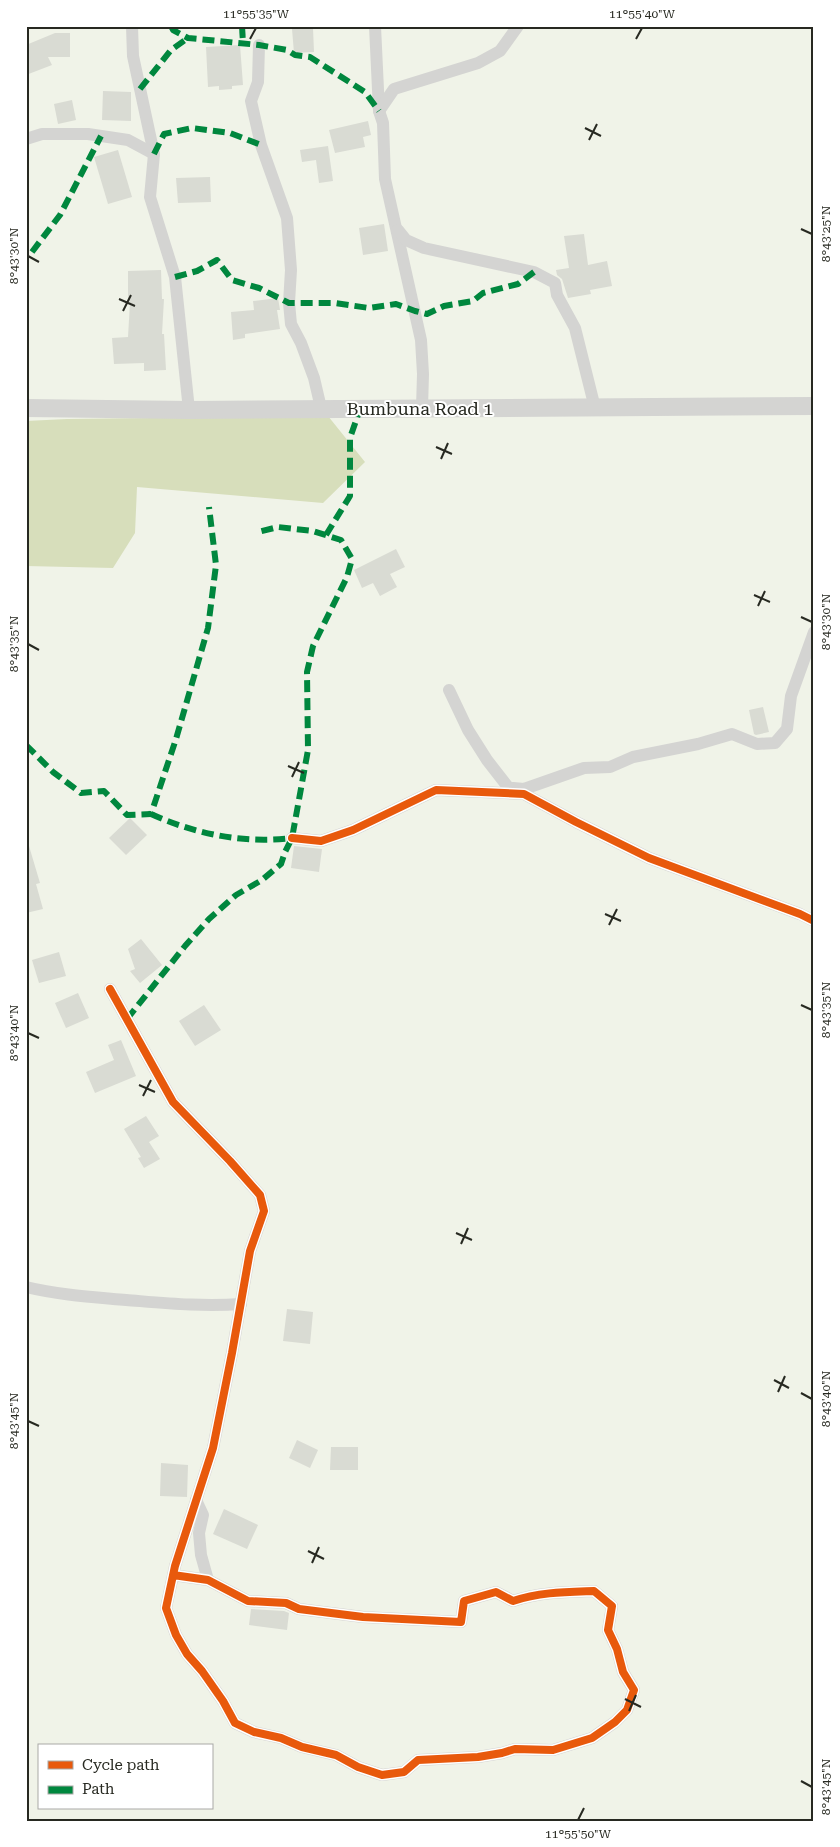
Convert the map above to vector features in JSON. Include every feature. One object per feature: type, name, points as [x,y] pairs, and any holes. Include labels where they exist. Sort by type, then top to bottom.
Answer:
[{"type":"main road","name":"Bumbuna Road 1","points":[[26,408],[189,410],[814,406]]},
{"type":"street","points":[[132,26],[134,56],[154,154],[150,197],[175,277],[189,410]]},
{"type":"street","points":[[375,26],[379,111],[383,123],[385,179],[398,230],[420,340],[423,374],[422,408]]},
{"type":"street","points":[[379,111],[394,88],[478,63],[500,51],[518,26]]},
{"type":"street","points":[[259,45],[258,82],[250,102],[261,145],[288,218],[291,270],[289,302],[291,324],[301,343],[314,378],[321,408]]},
{"type":"street","points":[[26,139],[42,134],[88,134],[115,140],[128,140],[154,154]]},
{"type":"street","points":[[398,230],[406,240],[424,248],[534,272],[555,283],[557,295],[575,328],[596,408]]},
{"type":"street","points":[[508,787],[524,789],[584,768],[610,767],[633,757],[698,744],[732,734],[757,744],[774,743],[787,729],[791,696],[814,632]]},
{"type":"street","points":[[449,690],[468,730],[508,787],[649,858],[800,914],[814,921]]},
{"type":"street","points":[[292,838],[322,841],[353,830],[436,790],[524,794]]},
{"type":"street","points":[[110,989],[173,1102],[260,1195],[264,1211],[250,1251],[213,1448],[173,1575],[166,1608],[176,1634],[188,1654],[223,1701],[235,1723],[254,1732],[281,1738],[302,1747],[336,1755],[358,1767],[382,1775],[404,1772],[418,1760],[478,1757],[514,1749],[553,1750],[592,1738],[615,1722],[627,1710],[634,1690],[623,1672],[617,1649],[608,1630],[612,1606],[594,1591],[549,1592],[526,1596],[513,1601],[496,1592],[464,1601],[460,1622],[364,1617],[299,1609],[286,1603],[248,1601],[208,1580],[173,1575]]},
{"type":"street","points":[[26,1287],[82,1296],[173,1304],[214,1306],[241,1304]]},
{"type":"street","points":[[196,1500],[203,1515],[199,1533],[201,1554],[208,1580]]},
{"type":"green space","points":[[328,416],[365,462],[323,503],[137,487],[135,533],[113,568],[26,566],[26,421]]},
{"type":"building","points":[[313,28],[314,52],[294,53],[292,29]]},
{"type":"building","points":[[55,33],[70,33],[70,57],[48,57],[52,65],[26,75],[26,45]]},
{"type":"building","points":[[240,45],[243,85],[232,86],[232,89],[219,90],[219,86],[208,87],[206,47]]},
{"type":"building","points":[[103,91],[131,92],[131,121],[102,120]]},
{"type":"building","points":[[72,100],[76,120],[58,124],[54,104]]},
{"type":"building","points":[[368,121],[371,135],[363,137],[365,147],[335,153],[329,130]]},
{"type":"building","points":[[328,146],[333,181],[319,183],[316,160],[302,162],[300,150]]},
{"type":"building","points":[[118,150],[132,197],[108,204],[94,157]]},
{"type":"building","points":[[210,177],[211,202],[178,203],[176,178]]},
{"type":"building","points":[[384,224],[388,251],[363,255],[359,228]]},
{"type":"building","points":[[584,234],[588,265],[607,261],[612,286],[590,290],[591,294],[568,298],[562,279],[557,275],[556,270],[569,268],[564,236]]},
{"type":"building","points":[[161,270],[162,299],[164,299],[162,334],[164,334],[166,370],[144,371],[144,363],[114,364],[112,338],[128,337],[130,302],[128,301],[128,271]]},
{"type":"building","points":[[278,298],[280,310],[277,310],[280,329],[245,334],[245,338],[233,340],[231,312],[254,310],[253,301]]},
{"type":"building","points":[[396,549],[405,567],[390,574],[397,587],[380,596],[373,583],[362,588],[354,570]]},
{"type":"building","points":[[763,707],[769,732],[756,735],[754,734],[749,710]]},
{"type":"building","points":[[130,818],[147,835],[126,855],[109,838]]},
{"type":"building","points":[[29,846],[40,883],[36,884],[43,909],[26,913],[26,847]]},
{"type":"building","points":[[294,846],[322,849],[319,872],[291,868]]},
{"type":"building","points":[[141,939],[162,965],[140,983],[130,971],[135,969],[128,949]]},
{"type":"building","points":[[59,952],[66,976],[39,983],[32,960]]},
{"type":"building","points":[[78,993],[89,1018],[66,1028],[55,1003]]},
{"type":"building","points":[[204,1005],[221,1030],[195,1046],[179,1021]]},
{"type":"building","points":[[121,1040],[136,1076],[95,1093],[86,1072],[114,1060],[108,1045]]},
{"type":"building","points":[[146,1116],[159,1136],[149,1142],[160,1159],[144,1168],[138,1158],[141,1157],[124,1129]]},
{"type":"building","points":[[287,1309],[313,1312],[310,1344],[283,1341]]},
{"type":"building","points":[[297,1440],[318,1450],[310,1468],[289,1458]]},
{"type":"building","points":[[331,1447],[358,1447],[358,1470],[330,1470]]},
{"type":"building","points":[[161,1463],[188,1465],[187,1497],[160,1496]]},
{"type":"building","points":[[224,1509],[258,1525],[247,1549],[213,1534]]},
{"type":"building","points":[[251,1609],[289,1613],[287,1630],[249,1625]]},
{"type":"marked path","points":[[171,26],[173,30],[188,38],[259,45],[287,50],[295,55],[310,57],[365,92],[379,111]]},
{"type":"marked path","points":[[242,26],[243,43]]},
{"type":"marked path","points":[[140,89],[171,50],[188,38]]},
{"type":"marked path","points":[[154,154],[164,134],[192,128],[230,133],[261,145]]},
{"type":"marked path","points":[[32,252],[60,215],[101,136]]},
{"type":"marked path","points":[[175,277],[197,271],[217,260],[232,280],[259,288],[289,303],[335,303],[369,308],[396,304],[427,314],[444,306],[473,301],[483,293],[518,284],[534,272]]},
{"type":"marked path","points":[[326,535],[350,496],[350,438],[360,409]]},
{"type":"marked path","points":[[26,745],[53,772],[81,793],[104,791],[127,815],[151,814],[176,739],[208,628],[216,565],[209,507]]},
{"type":"marked path","points":[[127,1019],[209,919],[236,895],[262,880],[281,864],[292,838],[308,750],[307,672],[313,646],[347,577],[352,559],[341,540],[313,531],[278,527],[258,532]]},
{"type":"marked path","points":[[151,814],[185,827],[220,836],[256,840],[292,838]]},
{"type":"cycle path","points":[[292,838],[321,841],[353,830],[436,790],[524,794],[649,858],[800,914],[814,921]]},
{"type":"cycle path","points":[[110,989],[173,1102],[260,1195],[264,1211],[250,1251],[213,1448],[175,1566],[166,1608],[176,1635],[187,1654],[202,1671],[223,1701],[235,1723],[254,1732],[281,1738],[302,1747],[336,1755],[358,1767],[382,1775],[404,1772],[418,1760],[478,1757],[515,1749],[553,1750],[592,1738],[615,1722],[627,1710],[634,1690],[623,1672],[617,1649],[608,1630],[612,1606],[594,1591],[543,1594],[513,1601],[496,1592],[464,1601],[461,1622],[363,1617],[299,1609],[286,1603],[248,1601],[208,1580],[173,1575]]}]
